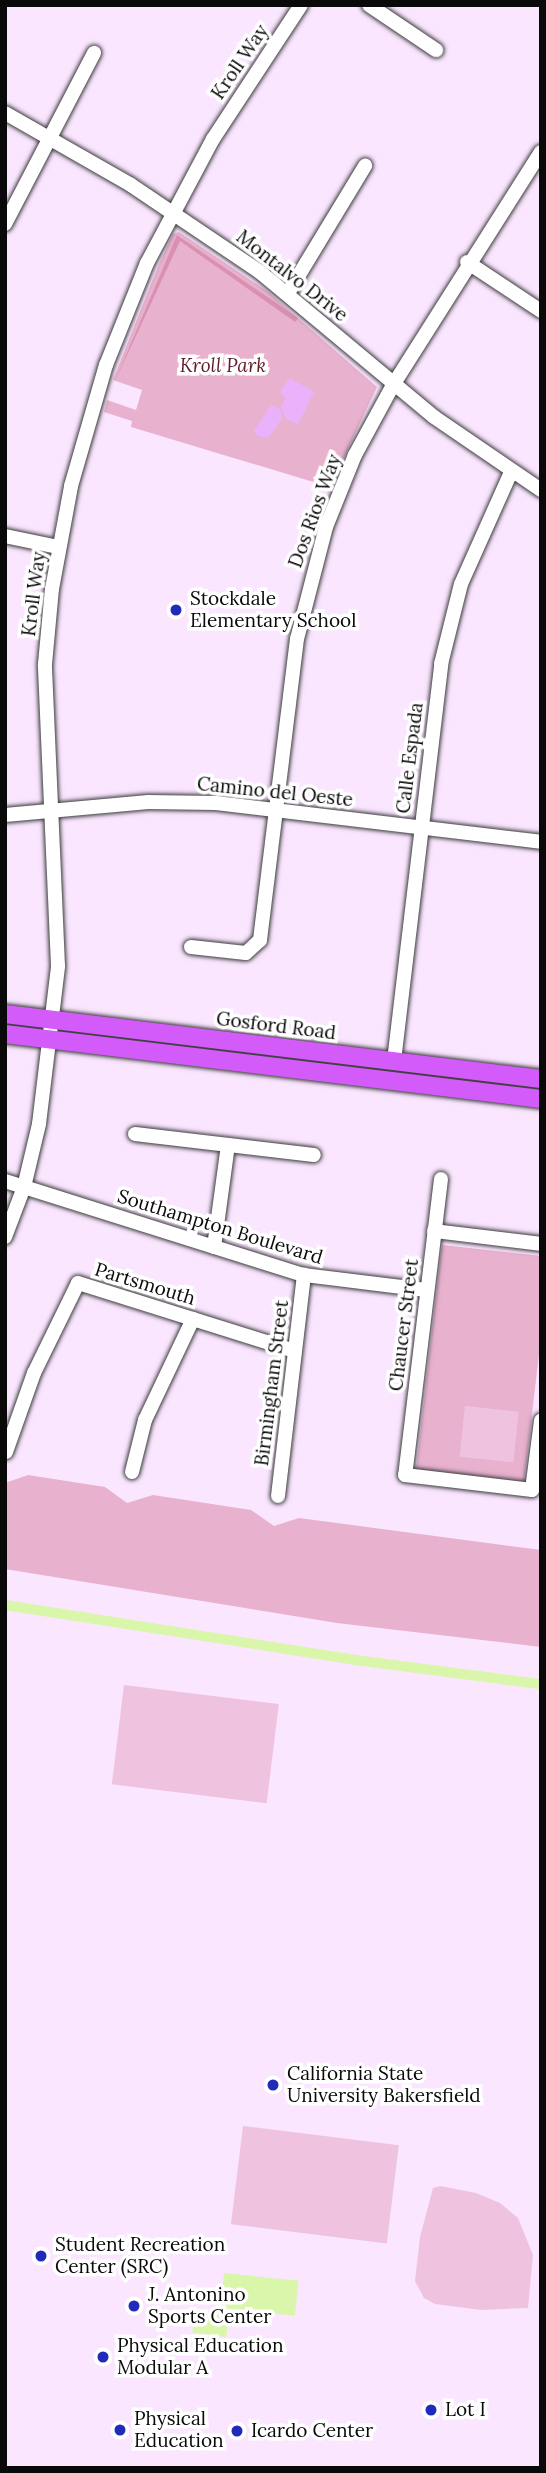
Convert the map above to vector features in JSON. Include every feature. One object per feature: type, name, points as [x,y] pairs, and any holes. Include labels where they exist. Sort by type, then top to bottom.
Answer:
[{"type":"main road","name":"Gosford Road","points":[[5,1014],[541,1079]]},
{"type":"main road","points":[[5,1034],[541,1099]]},
{"type":"street","name":"Kroll Way","points":[[5,1237],[24,1187],[39,1124],[52,1020],[60,932],[51,811],[45,664],[58,547],[82,445],[106,365],[172,212],[213,139],[301,5]]},
{"type":"street","points":[[369,5],[436,50]]},
{"type":"street","points":[[5,223],[47,135],[94,53]]},
{"type":"street","name":"Montalvo Drive","points":[[5,113],[47,135],[172,212],[288,293],[393,385],[511,472],[541,490]]},
{"type":"street","name":"Dos Rios Way","points":[[191,947],[246,953],[254,950],[260,940],[298,639],[315,564],[345,479],[393,385],[467,262],[541,152]]},
{"type":"street","points":[[288,293],[365,166]]},
{"type":"street","points":[[467,262],[541,311]]},
{"type":"street","name":"Calle Espada","points":[[394,1061],[421,827],[450,624],[477,541],[511,472]]},
{"type":"street","points":[[5,536],[58,547]]},
{"type":"street","name":"Camino del Oeste","points":[[5,816],[182,802],[276,810],[541,842]]},
{"type":"street","points":[[135,1134],[314,1155]]},
{"type":"street","points":[[214,1247],[228,1145]]},
{"type":"street","name":"Chaucer Street","points":[[441,1179],[405,1475],[532,1490],[541,1421]]},
{"type":"street","name":"Southampton Boulevard","points":[[5,1181],[304,1275],[427,1290]]},
{"type":"street","points":[[435,1231],[541,1244]]},
{"type":"street","name":"Birmingham Street","points":[[278,1496],[304,1275]]},
{"type":"street","name":"Partsmouth","points":[[6,1452],[34,1373],[78,1283],[295,1351]]},
{"type":"street","points":[[132,1472],[145,1420],[193,1319]]},
{"type":"green space","name":"Kroll Park","points":[[179,232],[267,291],[377,387],[330,487],[131,427],[132,421],[104,412],[107,400],[136,410],[142,390],[113,380],[159,264],[173,234]]},
{"type":"green space","points":[[442,1245],[541,1256],[541,1337],[524,1482],[416,1470]]},
{"type":"green space","points":[[28,1475],[105,1487],[127,1503],[153,1495],[251,1510],[274,1526],[299,1518],[541,1550],[541,1647],[337,1623],[5,1569],[5,1483]]},
{"type":"shaded area","points":[[177,235],[298,318],[295,322],[180,241],[115,381]]},
{"type":"shaded area","points":[[465,1406],[519,1412],[513,1462],[460,1457]]},
{"type":"shaded area","points":[[124,1685],[279,1704],[267,1803],[112,1784]]},
{"type":"shaded area","points":[[243,2126],[399,2145],[387,2243],[231,2224]]},
{"type":"shaded area","points":[[440,2186],[476,2193],[500,2203],[518,2218],[533,2255],[528,2308],[481,2310],[435,2304],[424,2298],[415,2281],[420,2237],[433,2188]]},
{"type":"shaded area","points":[[224,2273],[299,2281],[295,2316],[220,2308]]},
{"type":"shaded area","points":[[195,2312],[229,2316],[226,2337],[192,2333]]},
{"type":"sand","points":[[290,378],[314,392],[298,425],[285,418],[281,406],[286,398],[280,392]]},
{"type":"sand","points":[[271,405],[281,410],[282,419],[268,438],[257,436],[254,431]]},
{"type":"waterway","points":[[5,1605],[355,1660],[541,1684]]},
{"type":"place","name":"Stockdale Elementary School","points":[[176,610]]},
{"type":"place","name":"California State University Bakersfield","points":[[273,2085]]},
{"type":"place","name":"Student Recreation Center (SRC)","points":[[41,2256]]},
{"type":"place","name":"J. Antonino Sports Center","points":[[134,2306]]},
{"type":"place","name":"Physical Education Modular A","points":[[103,2357]]},
{"type":"place","name":"Lot I","points":[[431,2410]]},
{"type":"place","name":"Physical Education","points":[[120,2430]]},
{"type":"place","name":"Icardo Center","points":[[237,2431]]}]
